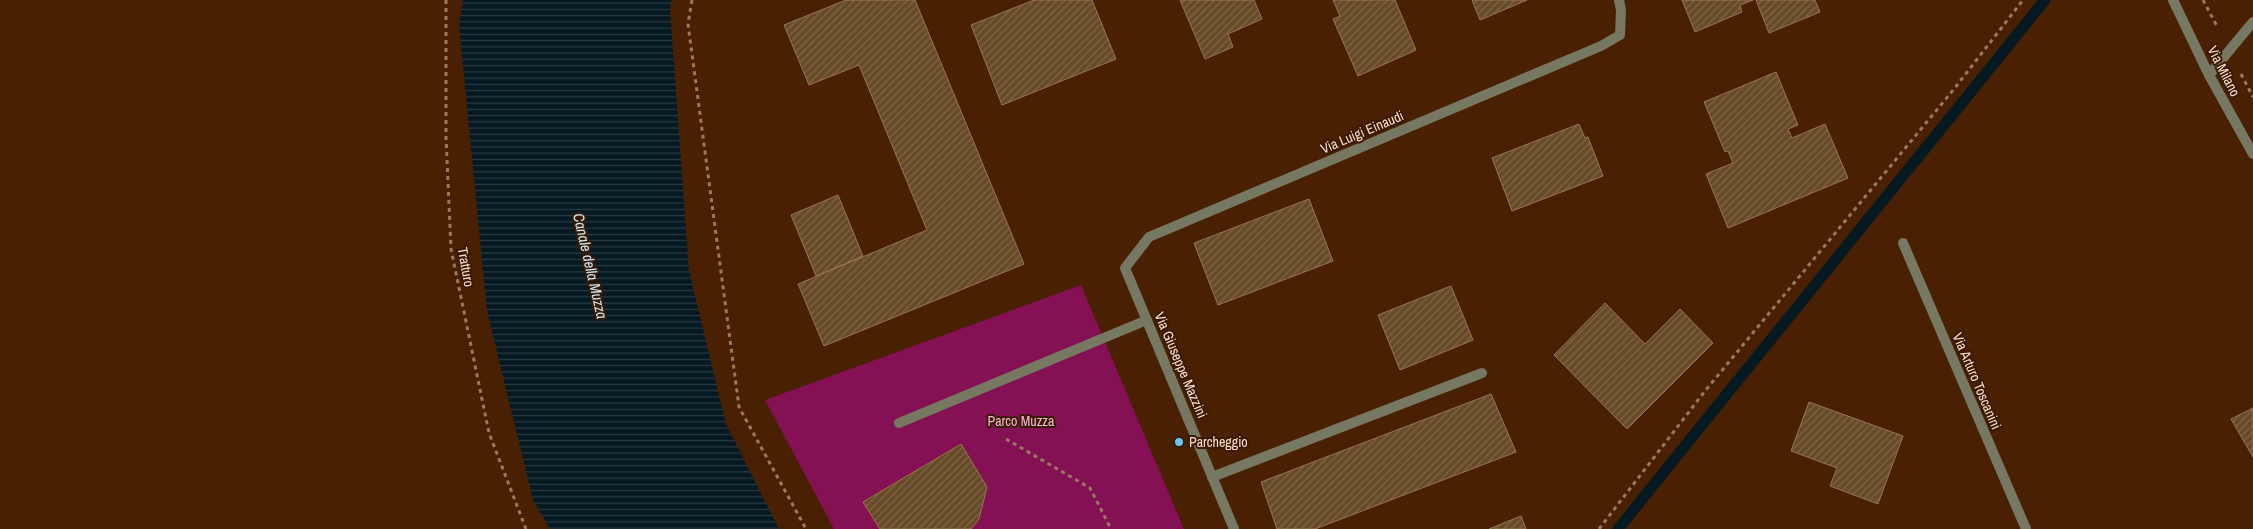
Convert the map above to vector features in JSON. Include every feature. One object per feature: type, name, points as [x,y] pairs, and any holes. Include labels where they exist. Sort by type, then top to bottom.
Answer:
[{"type":"street","name":"Via Luigi Einaudi","points":[[1125,268],[1150,237],[1601,46],[1620,35],[1622,10],[1619,0]]},
{"type":"street","name":"Via Milano","points":[[2173,0],[2210,75],[2253,154]]},
{"type":"street","points":[[2210,75],[2253,22]]},
{"type":"street","name":"Via Arturo Toscanini","points":[[1903,243],[2026,529]]},
{"type":"street","name":"Via Giuseppe Mazzini","points":[[1125,268],[1234,529]]},
{"type":"street","points":[[899,423],[1147,320]]},
{"type":"street","points":[[1212,477],[1482,374]]},
{"type":"path","name":"Tratturo","points":[[446,0],[446,137],[451,249],[489,433],[526,529]]},
{"type":"path","points":[[692,0],[688,24],[739,407],[806,529]]},
{"type":"path","points":[[1599,529],[1705,391],[1954,89],[2023,0]]},
{"type":"path","points":[[1006,439],[1090,488],[1111,529]]},
{"type":"green space","name":"Parco Muzza","points":[[1081,285],[1184,529],[834,529],[765,400]]},
{"type":"water","name":"Canale della Muzza","points":[[463,0],[672,0],[670,9],[689,271],[726,424],[779,529],[550,529],[533,500],[487,311],[459,25]]},
{"type":"building","points":[[846,0],[915,0],[1024,264],[824,346],[798,284],[927,230],[859,65],[809,85],[784,25]]},
{"type":"building","points":[[1034,0],[1092,0],[1116,59],[1002,105],[971,25]]},
{"type":"building","points":[[1180,0],[1254,0],[1262,19],[1228,34],[1233,47],[1205,59]]},
{"type":"building","points":[[1333,0],[1395,0],[1416,50],[1358,76],[1333,19],[1340,16]]},
{"type":"building","points":[[1472,0],[1527,0],[1480,20]]},
{"type":"building","points":[[1682,0],[1753,0],[1740,5],[1742,12],[1695,32]]},
{"type":"building","points":[[1756,0],[1815,0],[1820,12],[1769,33]]},
{"type":"building","points":[[1776,72],[1798,125],[1788,129],[1792,138],[1825,124],[1848,178],[1728,228],[1706,174],[1733,163],[1728,151],[1725,152],[1704,102]]},
{"type":"building","points":[[1579,124],[1585,138],[1588,137],[1603,176],[1512,211],[1492,158]]},
{"type":"building","points":[[838,195],[863,256],[816,276],[791,215]]},
{"type":"building","points":[[1309,199],[1333,261],[1218,305],[1194,243]]},
{"type":"building","points":[[1451,286],[1473,340],[1400,370],[1378,315]]},
{"type":"building","points":[[1605,303],[1645,344],[1680,309],[1713,343],[1627,429],[1554,355]]},
{"type":"building","points":[[1491,394],[1516,452],[1315,529],[1277,529],[1261,482]]},
{"type":"building","points":[[1809,402],[1903,436],[1878,504],[1830,486],[1837,468],[1791,451]]},
{"type":"building","points":[[2253,408],[2253,457],[2231,419]]},
{"type":"building","points":[[961,444],[987,487],[979,519],[971,529],[880,529],[863,502]]},
{"type":"building","points":[[1521,516],[1526,529],[1489,529]]},
{"type":"waterway","points":[[1618,529],[2045,0]]},
{"type":"place","name":"Parcheggio","points":[[1179,442]]}]
